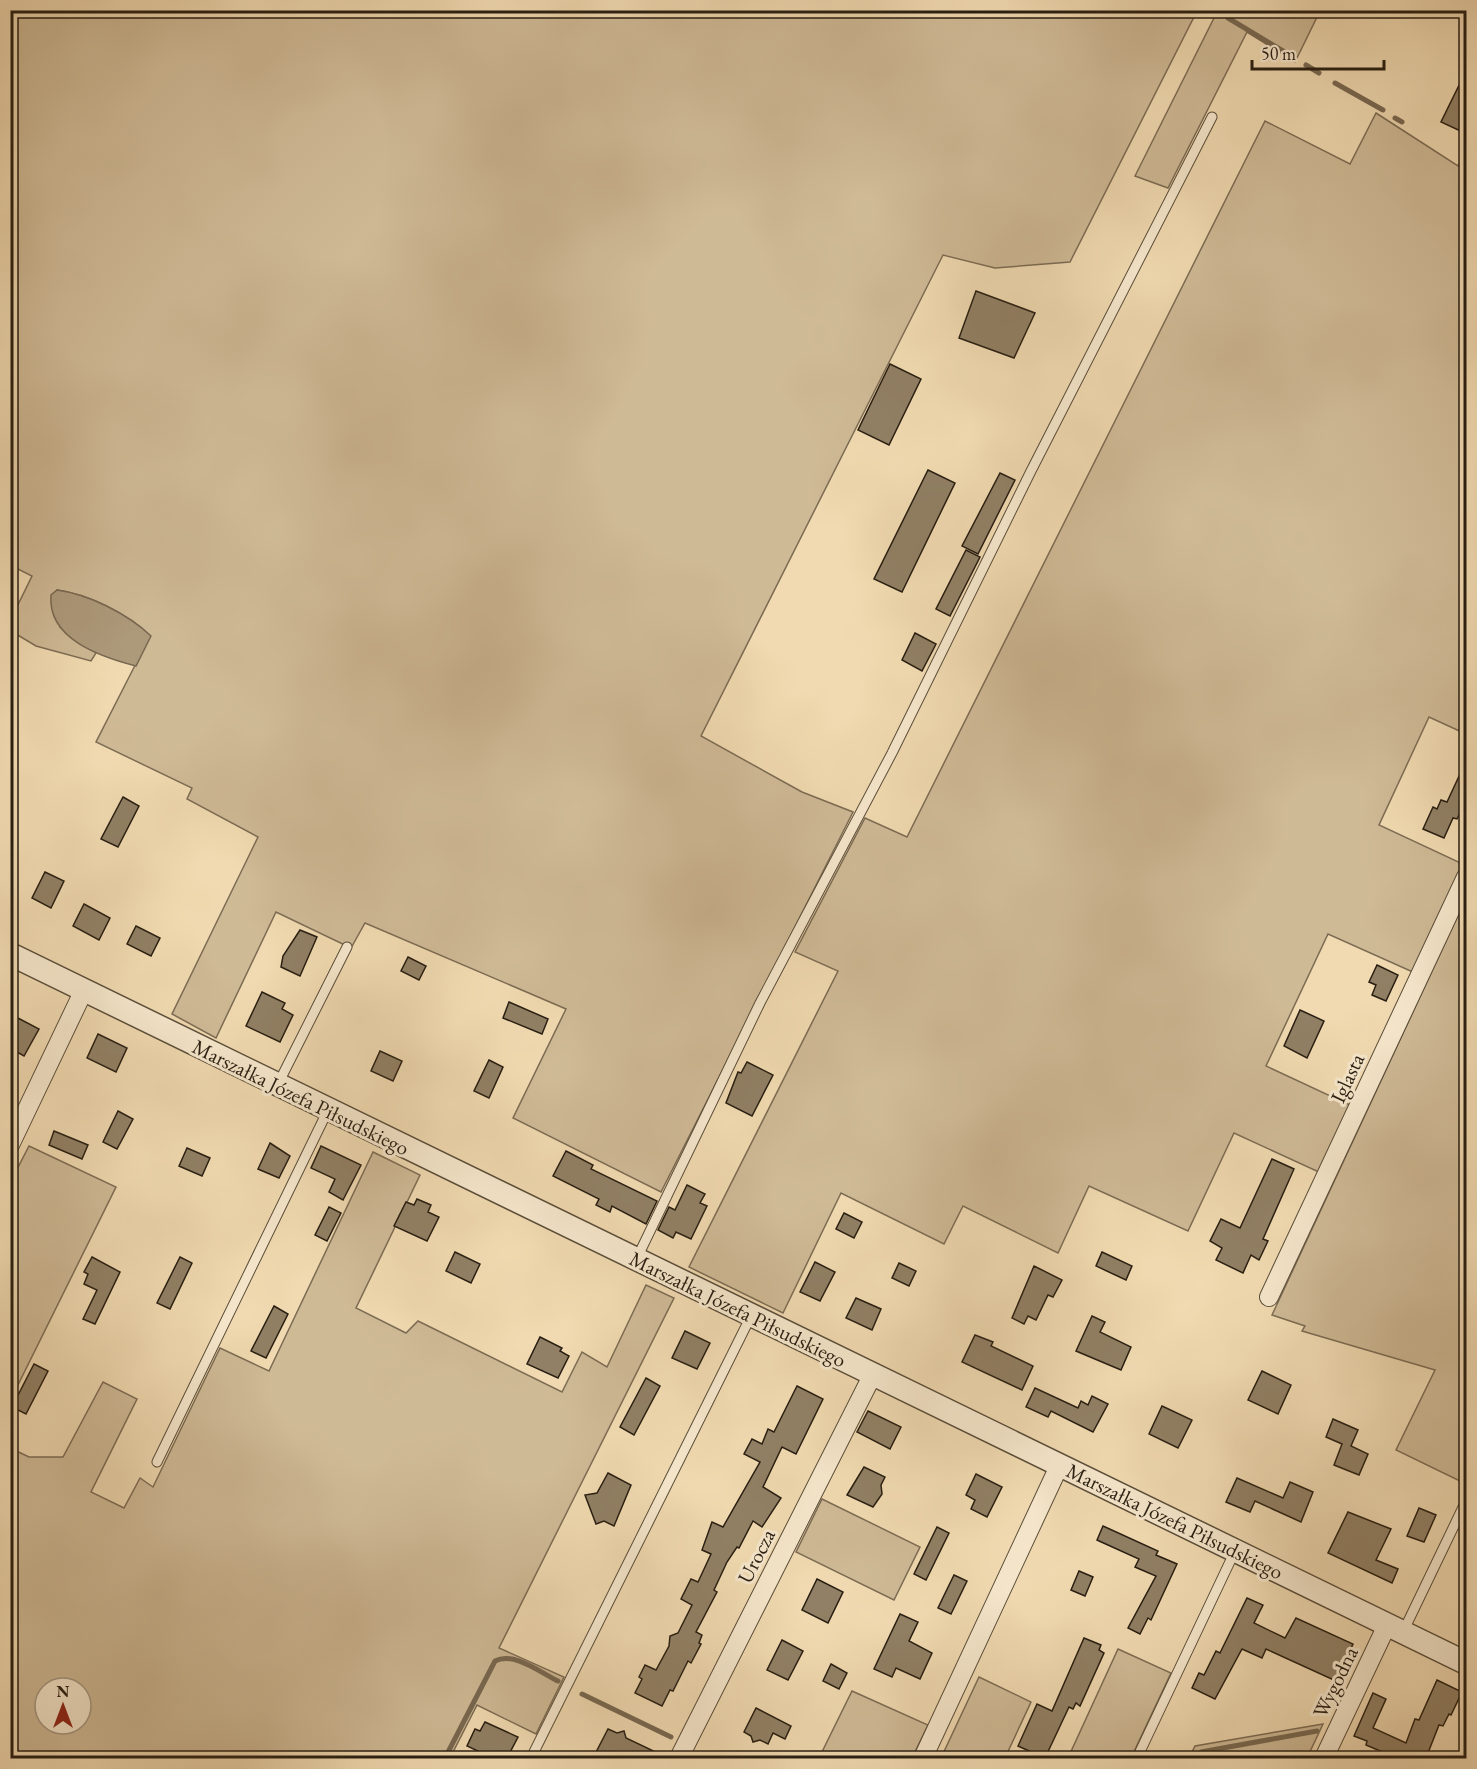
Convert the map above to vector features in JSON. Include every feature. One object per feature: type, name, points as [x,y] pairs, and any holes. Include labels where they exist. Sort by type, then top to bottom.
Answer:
[{"type":"street","name":"Iglasta","points":[[1269,1297],[1467,878]]},
{"type":"street","name":"Marszałka Józefa Piłsudskiego","points":[[10,954],[1467,1664]]},
{"type":"street","points":[[10,1144],[84,990]]},
{"type":"street","name":"Urocza","points":[[679,1758],[873,1374]]},
{"type":"street","points":[[923,1758],[1060,1464]]},
{"type":"street","name":"Wygodna","points":[[1324,1758],[1395,1628]]},
{"type":"lane","points":[[636,1260],[760,1003],[892,753],[1031,471],[1212,117]]},
{"type":"lane","points":[[278,1085],[347,947]]},
{"type":"lane","points":[[157,1462],[328,1110]]},
{"type":"lane","points":[[531,1758],[751,1316]]},
{"type":"lane","points":[[1395,1628],[1467,1501]]},
{"type":"lane","points":[[1137,1758],[1235,1551]]},
{"type":"shaded area","points":[[1218,10],[1320,11],[1295,62],[1247,32],[1168,188],[1135,176]]},
{"type":"shaded area","points":[[10,11],[1197,11],[1070,262],[995,268],[943,255],[701,736],[802,792],[853,812],[661,1192],[513,1118],[566,1009],[365,923],[351,948],[276,912],[216,1038],[172,1014],[258,837],[187,799],[192,788],[96,742],[150,636],[141,628],[107,606],[82,596],[57,590],[60,627],[96,653],[91,661],[36,646],[11,631],[11,619],[32,576],[10,565]]},
{"type":"shaded area","points":[[1376,113],[1458,166],[1466,155],[1466,734],[1429,717],[1379,825],[1465,865],[1415,973],[1328,934],[1266,1066],[1352,1106],[1321,1173],[1234,1133],[1188,1231],[1089,1186],[1058,1253],[963,1206],[944,1244],[841,1193],[783,1313],[689,1267],[838,971],[795,952],[865,818],[907,837],[1265,121],[1350,164]]},
{"type":"shaded area","points":[[57,590],[82,596],[107,606],[131,620],[151,636],[136,666],[93,651],[79,644],[67,634],[58,623],[52,610],[51,595]]},
{"type":"shaded area","points":[[1466,898],[1466,1478],[1464,1483],[1396,1450],[1435,1370],[1302,1331],[1305,1326],[1272,1315]]},
{"type":"shaded area","points":[[29,1146],[116,1187],[11,1399],[11,1181]]},
{"type":"shaded area","points":[[373,1152],[420,1175],[356,1308],[406,1333],[418,1321],[562,1392],[582,1352],[607,1367],[646,1285],[674,1298],[499,1648],[564,1677],[536,1734],[477,1705],[450,1758],[11,1758],[10,1448],[29,1457],[63,1457],[103,1382],[137,1399],[91,1492],[124,1508],[140,1478],[153,1487],[220,1348],[269,1371]]},
{"type":"shaded area","points":[[822,1499],[920,1547],[894,1600],[796,1552]]},
{"type":"shaded area","points":[[1118,1649],[1171,1673],[1131,1758],[1068,1758]]},
{"type":"shaded area","points":[[979,1677],[1031,1702],[1005,1758],[941,1758]]},
{"type":"shaded area","points":[[852,1691],[928,1725],[912,1758],[819,1758]]},
{"type":"shaded area","points":[[1323,1724],[1307,1758],[1189,1758],[1195,1746]]},
{"type":"building","points":[[1467,69],[1467,134],[1441,122]]},
{"type":"building","points":[[976,291],[1035,313],[1014,358],[959,338]]},
{"type":"building","points":[[890,364],[921,379],[889,445],[858,430]]},
{"type":"building","points":[[928,470],[955,483],[902,592],[874,579]]},
{"type":"building","points":[[1000,473],[1015,480],[978,554],[962,546]]},
{"type":"building","points":[[966,550],[980,557],[950,616],[936,609]]},
{"type":"building","points":[[915,633],[936,644],[922,671],[902,660]]},
{"type":"building","points":[[1467,759],[1467,799],[1457,819],[1453,818],[1444,838],[1423,829],[1433,807],[1437,809],[1441,800],[1447,802]]},
{"type":"building","points":[[123,797],[139,806],[118,847],[101,839]]},
{"type":"building","points":[[45,872],[64,881],[51,908],[32,898]]},
{"type":"building","points":[[84,904],[110,918],[99,940],[73,926]]},
{"type":"building","points":[[136,926],[160,938],[151,956],[127,944]]},
{"type":"building","points":[[300,930],[317,937],[300,976],[281,967],[283,956]]},
{"type":"building","points":[[408,957],[426,966],[419,980],[401,971]]},
{"type":"building","points":[[1377,965],[1398,975],[1386,1001],[1372,995],[1376,985],[1369,982]]},
{"type":"building","points":[[262,992],[285,1003],[282,1009],[293,1015],[280,1042],[246,1026]]},
{"type":"building","points":[[509,1002],[548,1019],[542,1034],[503,1018]]},
{"type":"building","points":[[1300,1010],[1324,1021],[1307,1058],[1284,1046]]},
{"type":"building","points":[[16,1017],[39,1029],[24,1056],[10,1048],[10,1026]]},
{"type":"building","points":[[98,1034],[127,1048],[116,1072],[87,1058]]},
{"type":"building","points":[[380,1051],[402,1061],[393,1081],[371,1071]]},
{"type":"building","points":[[489,1060],[503,1067],[489,1098],[474,1091]]},
{"type":"building","points":[[747,1062],[773,1075],[752,1116],[726,1103],[738,1072],[741,1073]]},
{"type":"building","points":[[118,1111],[133,1119],[117,1149],[103,1142]]},
{"type":"building","points":[[54,1131],[88,1145],[82,1159],[49,1145]]},
{"type":"building","points":[[270,1143],[290,1156],[279,1178],[258,1169]]},
{"type":"building","points":[[321,1146],[361,1165],[343,1200],[329,1192],[335,1179],[311,1168]]},
{"type":"building","points":[[187,1148],[210,1158],[202,1176],[179,1166]]},
{"type":"building","points":[[566,1151],[593,1165],[591,1169],[657,1201],[646,1224],[612,1206],[610,1212],[596,1205],[599,1199],[553,1176]]},
{"type":"building","points":[[1272,1159],[1294,1169],[1263,1239],[1268,1241],[1259,1260],[1251,1255],[1243,1273],[1216,1260],[1222,1248],[1210,1241],[1221,1219],[1240,1228]]},
{"type":"building","points":[[687,1185],[705,1194],[700,1203],[707,1206],[691,1239],[676,1232],[673,1238],[658,1230],[669,1207],[675,1210]]},
{"type":"building","points":[[417,1199],[431,1205],[428,1212],[439,1217],[427,1241],[394,1226],[406,1202],[414,1205]]},
{"type":"building","points":[[329,1207],[341,1213],[327,1241],[315,1235]]},
{"type":"building","points":[[844,1213],[862,1222],[854,1238],[836,1229]]},
{"type":"building","points":[[455,1252],[480,1264],[471,1283],[446,1271]]},
{"type":"building","points":[[1102,1252],[1132,1266],[1126,1280],[1096,1266]]},
{"type":"building","points":[[92,1257],[120,1272],[95,1324],[83,1319],[97,1290],[84,1284],[88,1274],[84,1272]]},
{"type":"building","points":[[180,1257],[192,1263],[170,1309],[157,1303]]},
{"type":"building","points":[[815,1262],[835,1272],[820,1301],[800,1292]]},
{"type":"building","points":[[899,1263],[916,1271],[909,1286],[892,1278]]},
{"type":"building","points":[[1034,1266],[1062,1280],[1053,1297],[1048,1295],[1036,1320],[1028,1316],[1024,1324],[1012,1318]]},
{"type":"building","points":[[856,1298],[881,1309],[872,1330],[846,1318]]},
{"type":"building","points":[[274,1306],[288,1314],[266,1358],[251,1351]]},
{"type":"building","points":[[1092,1316],[1105,1322],[1100,1332],[1131,1347],[1121,1370],[1076,1351]]},
{"type":"building","points":[[685,1331],[710,1343],[697,1369],[672,1358]]},
{"type":"building","points":[[975,1335],[993,1342],[991,1346],[1033,1366],[1022,1390],[962,1362]]},
{"type":"building","points":[[540,1337],[562,1348],[560,1351],[569,1356],[558,1378],[527,1364]]},
{"type":"building","points":[[34,1364],[48,1371],[26,1414],[12,1407]]},
{"type":"building","points":[[1262,1371],[1291,1385],[1278,1414],[1248,1400]]},
{"type":"building","points":[[646,1378],[660,1386],[634,1435],[620,1427]]},
{"type":"building","points":[[797,1386],[823,1399],[796,1454],[782,1447],[763,1487],[781,1498],[762,1527],[753,1521],[739,1548],[737,1547],[727,1562],[714,1590],[717,1592],[696,1632],[702,1635],[699,1643],[701,1644],[691,1663],[688,1661],[673,1691],[670,1690],[662,1706],[635,1693],[642,1679],[639,1677],[645,1665],[656,1670],[669,1646],[670,1636],[678,1633],[692,1605],[681,1599],[691,1579],[698,1582],[711,1554],[702,1550],[712,1522],[723,1527],[760,1462],[744,1454],[752,1439],[762,1444],[768,1429],[774,1432]]},
{"type":"building","points":[[1035,1388],[1078,1408],[1081,1401],[1088,1405],[1092,1396],[1108,1404],[1093,1432],[1051,1411],[1048,1417],[1026,1407]]},
{"type":"building","points":[[1162,1406],[1192,1420],[1178,1448],[1149,1434]]},
{"type":"building","points":[[868,1411],[901,1427],[890,1449],[857,1432]]},
{"type":"building","points":[[1333,1419],[1358,1430],[1351,1446],[1368,1454],[1359,1475],[1334,1465],[1342,1444],[1326,1437]]},
{"type":"building","points":[[864,1467],[885,1477],[881,1485],[882,1494],[873,1507],[847,1495]]},
{"type":"building","points":[[608,1473],[631,1485],[614,1526],[604,1521],[596,1524],[585,1495],[597,1493]]},
{"type":"building","points":[[976,1474],[1002,1487],[987,1517],[971,1509],[975,1500],[966,1495]]},
{"type":"building","points":[[1237,1478],[1283,1498],[1290,1482],[1313,1492],[1301,1522],[1255,1501],[1250,1512],[1226,1502]]},
{"type":"building","points":[[1419,1508],[1436,1515],[1424,1542],[1407,1536]]},
{"type":"building","points":[[1348,1512],[1391,1529],[1376,1560],[1398,1569],[1392,1583],[1328,1553]]},
{"type":"building","points":[[1103,1526],[1158,1551],[1156,1555],[1177,1564],[1151,1620],[1148,1618],[1140,1634],[1128,1628],[1156,1576],[1135,1567],[1139,1559],[1097,1540]]},
{"type":"building","points":[[937,1527],[949,1533],[926,1580],[914,1574]]},
{"type":"building","points":[[1079,1571],[1093,1577],[1085,1596],[1071,1590]]},
{"type":"building","points":[[954,1575],[967,1581],[951,1614],[938,1608]]},
{"type":"building","points":[[817,1579],[843,1592],[828,1623],[802,1610]]},
{"type":"building","points":[[1247,1598],[1263,1605],[1254,1623],[1285,1638],[1296,1618],[1353,1644],[1336,1681],[1266,1649],[1262,1658],[1242,1649],[1215,1699],[1192,1688],[1199,1673],[1204,1675],[1216,1651],[1220,1653]]},
{"type":"building","points":[[900,1614],[918,1622],[909,1641],[932,1653],[920,1679],[896,1668],[892,1677],[874,1669]]},
{"type":"building","points":[[1084,1638],[1101,1645],[1099,1650],[1104,1653],[1080,1706],[1076,1703],[1073,1709],[1069,1707],[1045,1758],[1018,1746],[1037,1704],[1052,1711]]},
{"type":"building","points":[[782,1640],[803,1651],[788,1680],[767,1670]]},
{"type":"building","points":[[831,1664],[847,1673],[839,1689],[823,1681]]},
{"type":"building","points":[[1437,1680],[1462,1692],[1451,1715],[1449,1714],[1443,1726],[1439,1725],[1426,1758],[1397,1758],[1366,1745],[1367,1741],[1354,1736],[1373,1693],[1386,1699],[1373,1728],[1406,1743],[1415,1719],[1419,1720]]},
{"type":"building","points":[[756,1708],[791,1726],[785,1739],[773,1733],[768,1744],[760,1740],[753,1742],[751,1736],[744,1732]]},
{"type":"building","points":[[485,1722],[518,1737],[507,1758],[474,1758],[478,1751],[467,1746],[475,1729],[480,1731]]},
{"type":"building","points":[[608,1729],[617,1733],[624,1731],[626,1738],[668,1758],[593,1758]]},
{"type":"waterway","points":[[1228,18],[1288,54]]},
{"type":"waterway","points":[[1306,65],[1319,73]]},
{"type":"waterway","points":[[1335,83],[1383,110]]},
{"type":"waterway","points":[[1395,118],[1402,122]]},
{"type":"waterway","points":[[445,1758],[495,1661],[502,1659],[519,1661],[558,1681]]},
{"type":"waterway","points":[[582,1694],[671,1737]]},
{"type":"waterway","points":[[1201,1752],[1317,1731]]},
{"type":"waterway","points":[[717,1754],[725,1758]]}]
